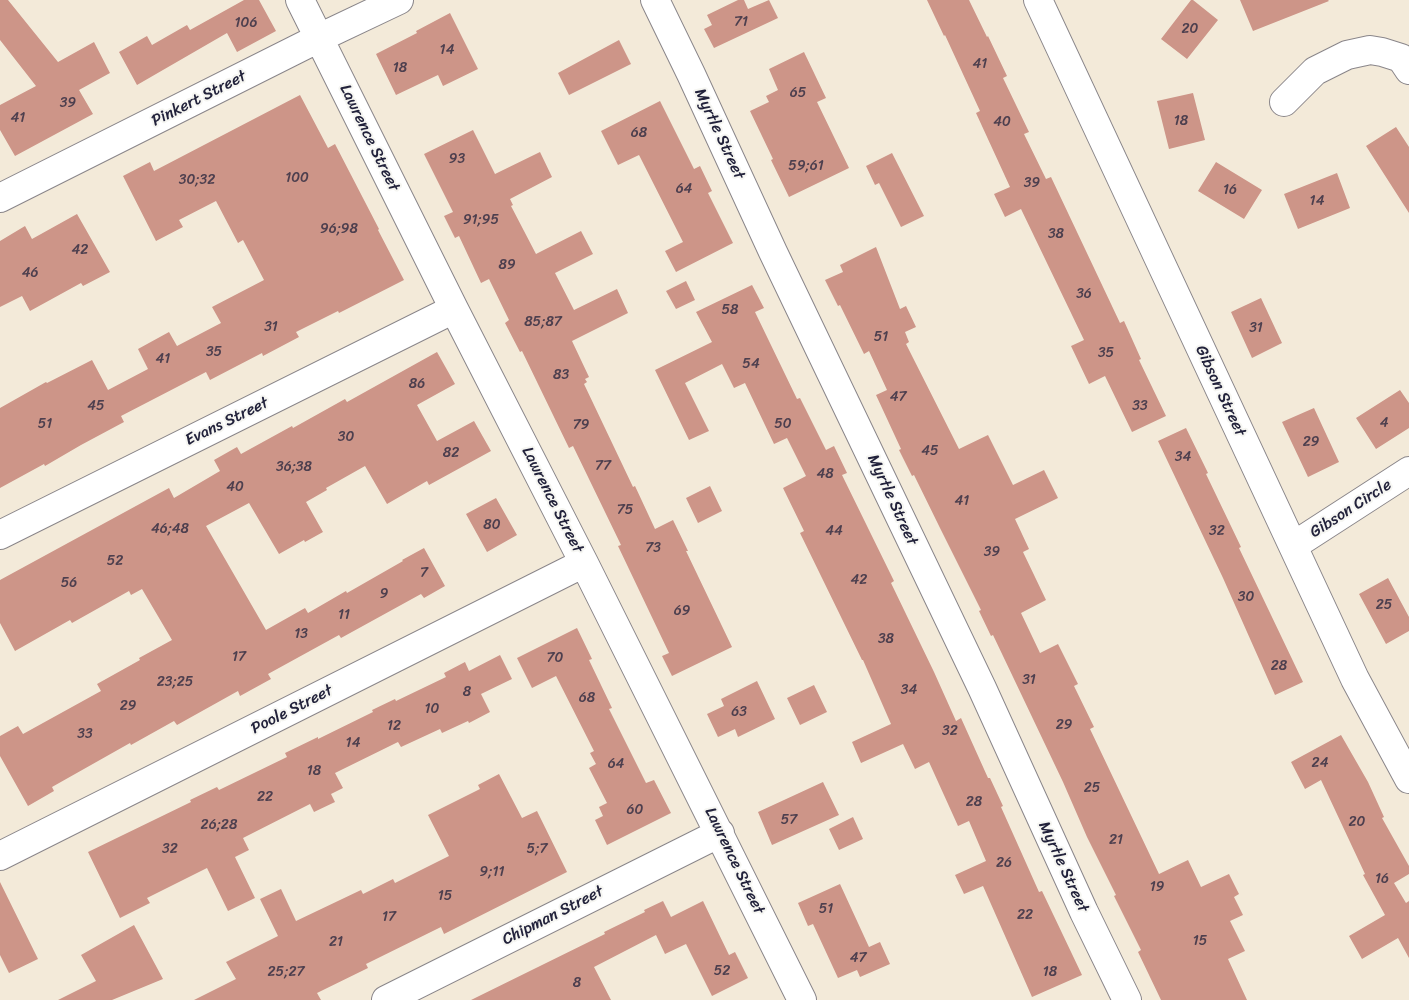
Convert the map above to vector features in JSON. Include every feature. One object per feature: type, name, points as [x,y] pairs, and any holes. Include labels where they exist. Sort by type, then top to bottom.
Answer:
[{"type":"street","name":"Lawrence Street","points":[[300,0],[454,309],[720,833],[802,1000]]},
{"type":"street","name":"Pinkert Street","points":[[0,198],[398,0]]},
{"type":"street","name":"Myrtle Street","points":[[655,0],[773,252],[978,679],[1084,912],[1127,1000]]},
{"type":"street","name":"Gibson Street","points":[[1038,0],[1354,679],[1409,778]]},
{"type":"street","points":[[1284,102],[1315,71],[1347,55],[1370,50],[1382,52],[1401,58],[1409,70]]},
{"type":"street","name":"Evans Street","points":[[0,535],[454,309]]},
{"type":"street","name":"Gibson Circle","points":[[1293,546],[1409,471]]},
{"type":"street","name":"Poole Street","points":[[0,856],[584,563]]},
{"type":"street","name":"Chipman Street","points":[[386,1000],[720,833]]},
{"type":"building","points":[[0,0],[8,0],[58,62],[94,42],[110,73],[79,90],[93,114],[15,156],[0,130],[0,105],[36,86],[0,40]]},
{"type":"building","points":[[244,0],[259,0],[276,31],[237,52],[227,33],[137,85],[119,52],[147,36],[152,45],[187,25],[190,30]]},
{"type":"building","points":[[738,0],[744,0],[748,9],[769,0],[778,18],[714,48],[704,29],[712,25],[707,15]]},
{"type":"building","points":[[927,0],[969,0],[1007,76],[1003,78],[1029,132],[1024,134],[1046,179],[1051,177],[1120,323],[1124,321],[1141,359],[1139,360],[1166,416],[1132,432],[1105,376],[1089,384],[1071,346],[1084,340],[1021,209],[1005,217],[994,194],[1010,187],[976,113],[980,111]]},
{"type":"building","points":[[1191,0],[1218,20],[1187,59],[1161,39]]},
{"type":"building","points":[[1240,0],[1328,0],[1329,1],[1253,31]]},
{"type":"building","points":[[450,13],[478,69],[443,86],[438,75],[396,95],[376,54],[417,33],[416,31]]},
{"type":"building","points":[[619,40],[631,64],[569,95],[558,73]]},
{"type":"building","points":[[804,52],[826,98],[817,102],[849,168],[789,197],[750,111],[769,102],[766,96],[778,90],[769,69]]},
{"type":"building","points":[[1193,93],[1205,140],[1169,149],[1157,101]]},
{"type":"building","points":[[300,95],[328,148],[335,144],[404,280],[339,313],[338,311],[296,332],[299,337],[263,356],[262,353],[210,380],[206,372],[121,416],[124,422],[45,466],[44,464],[0,488],[0,408],[46,382],[92,360],[108,390],[148,369],[138,349],[169,332],[177,346],[221,323],[212,307],[264,280],[243,240],[238,243],[216,201],[179,220],[183,227],[156,241],[123,176],[150,162],[154,171]]},
{"type":"building","points":[[660,101],[694,169],[700,166],[712,191],[708,193],[733,243],[676,272],[665,251],[683,242],[639,155],[618,165],[601,131]]},
{"type":"building","points":[[1396,127],[1409,147],[1409,213],[1366,146]]},
{"type":"building","points":[[473,130],[495,174],[540,152],[552,177],[510,199],[513,205],[511,206],[536,254],[581,231],[593,254],[555,273],[574,310],[617,289],[628,313],[572,341],[589,377],[585,379],[587,382],[584,384],[655,529],[673,520],[732,647],[672,676],[662,656],[669,653],[618,546],[621,545],[573,446],[569,448],[522,351],[520,352],[505,323],[509,320],[489,279],[481,283],[459,236],[455,238],[444,216],[453,212],[424,154]]},
{"type":"building","points":[[892,153],[924,216],[901,227],[879,183],[875,185],[866,166]]},
{"type":"building","points":[[1216,162],[1262,190],[1244,219],[1198,191]]},
{"type":"building","points":[[1337,173],[1350,208],[1298,229],[1284,194]]},
{"type":"building","points":[[77,214],[110,272],[83,286],[81,283],[30,311],[22,296],[0,307],[0,241],[25,226],[32,239]]},
{"type":"building","points":[[876,247],[900,309],[906,306],[916,327],[905,332],[909,342],[906,344],[959,449],[988,435],[1013,485],[1044,470],[1058,498],[1015,519],[1029,549],[1023,552],[1046,600],[1021,613],[1040,653],[1058,644],[1078,684],[1074,686],[1094,727],[1090,729],[1159,874],[1188,860],[1201,887],[1229,874],[1239,894],[1234,897],[1243,915],[1230,921],[1245,951],[1228,959],[1247,1000],[1161,1000],[1138,952],[1141,950],[1114,896],[1116,895],[993,635],[991,636],[979,611],[981,610],[914,475],[912,476],[899,450],[901,449],[876,395],[887,390],[869,351],[864,354],[840,305],[838,306],[825,280],[843,272],[840,265]]},
{"type":"building","points":[[686,281],[695,300],[676,309],[666,291]]},
{"type":"building","points":[[752,285],[764,308],[755,312],[797,399],[800,398],[826,450],[834,446],[847,473],[842,475],[894,581],[891,583],[956,721],[961,718],[1003,806],[1001,807],[1039,892],[1042,891],[1082,975],[1032,997],[983,886],[964,894],[955,875],[986,861],[969,821],[958,826],[929,762],[915,769],[903,744],[861,763],[852,742],[891,724],[863,660],[800,533],[804,531],[783,488],[806,476],[787,438],[774,444],[745,383],[734,388],[722,364],[685,383],[709,431],[689,440],[655,370],[712,342],[696,312]]},
{"type":"building","points":[[1261,298],[1282,343],[1252,358],[1231,312]]},
{"type":"building","points":[[437,352],[455,384],[417,405],[437,441],[474,421],[491,451],[429,485],[427,481],[387,504],[365,466],[326,488],[327,490],[306,502],[323,532],[279,554],[249,503],[206,526],[266,630],[305,608],[308,613],[346,591],[347,593],[424,548],[445,586],[424,598],[421,594],[341,638],[339,635],[268,674],[271,679],[240,696],[238,691],[177,725],[174,721],[131,745],[130,743],[52,787],[54,791],[28,806],[0,756],[0,736],[18,726],[23,734],[101,691],[97,684],[172,640],[142,589],[131,595],[129,591],[72,623],[70,620],[15,651],[0,623],[0,580],[169,488],[174,498],[220,471],[214,460],[237,447],[241,454],[345,399],[347,402]]},
{"type":"building","points":[[1400,390],[1409,403],[1409,428],[1376,449],[1356,418]]},
{"type":"building","points":[[1314,408],[1339,462],[1308,477],[1282,422]]},
{"type":"building","points":[[1186,428],[1241,547],[1239,548],[1303,682],[1275,695],[1223,578],[1158,441]]},
{"type":"building","points":[[710,486],[722,511],[698,523],[686,498]]},
{"type":"building","points":[[496,498],[517,535],[487,552],[466,514]]},
{"type":"building","points":[[1388,578],[1409,617],[1409,631],[1386,644],[1359,594]]},
{"type":"building","points":[[577,628],[592,659],[589,660],[612,708],[609,709],[646,783],[654,780],[671,813],[607,845],[595,820],[603,816],[599,807],[607,803],[589,768],[596,764],[590,753],[594,751],[556,676],[532,688],[517,658]]},
{"type":"building","points":[[500,655],[512,679],[481,694],[490,712],[469,723],[468,721],[442,733],[440,729],[401,747],[398,742],[335,773],[343,788],[331,794],[335,802],[314,812],[310,804],[243,838],[249,850],[235,857],[255,898],[228,911],[207,868],[147,898],[150,903],[120,918],[88,852],[191,802],[190,800],[217,787],[219,790],[287,757],[285,753],[373,712],[372,710],[395,699],[396,701],[446,677],[444,673],[465,662],[469,671]]},
{"type":"building","points":[[757,681],[775,719],[738,737],[735,729],[718,737],[707,714],[724,706],[721,699]]},
{"type":"building","points":[[814,685],[827,712],[800,725],[787,698]]},
{"type":"building","points":[[1341,735],[1368,782],[1384,817],[1382,818],[1409,866],[1409,874],[1394,883],[1406,903],[1409,901],[1409,958],[1398,938],[1362,959],[1349,936],[1385,915],[1363,875],[1365,874],[1321,780],[1305,789],[1291,762]]},
{"type":"building","points":[[499,774],[522,818],[537,811],[567,872],[444,934],[441,927],[366,964],[368,968],[317,993],[321,1000],[194,1000],[236,979],[226,962],[278,936],[260,899],[281,889],[296,921],[361,890],[363,894],[393,879],[395,883],[449,856],[428,815],[480,789],[478,785]]},
{"type":"building","points":[[823,782],[839,815],[772,845],[758,812]]},
{"type":"building","points":[[853,817],[863,839],[839,850],[829,829]]},
{"type":"building","points":[[0,882],[38,959],[9,973],[0,955]]},
{"type":"building","points":[[840,884],[869,947],[880,942],[890,964],[860,977],[857,970],[838,978],[813,924],[808,926],[798,903]]},
{"type":"building","points":[[663,901],[671,917],[703,901],[729,955],[735,952],[748,978],[712,996],[686,944],[665,954],[656,935],[594,967],[611,1000],[471,1000],[605,934],[604,932]]},
{"type":"building","points":[[134,925],[163,979],[112,1000],[58,1000],[96,981],[81,955]]}]
